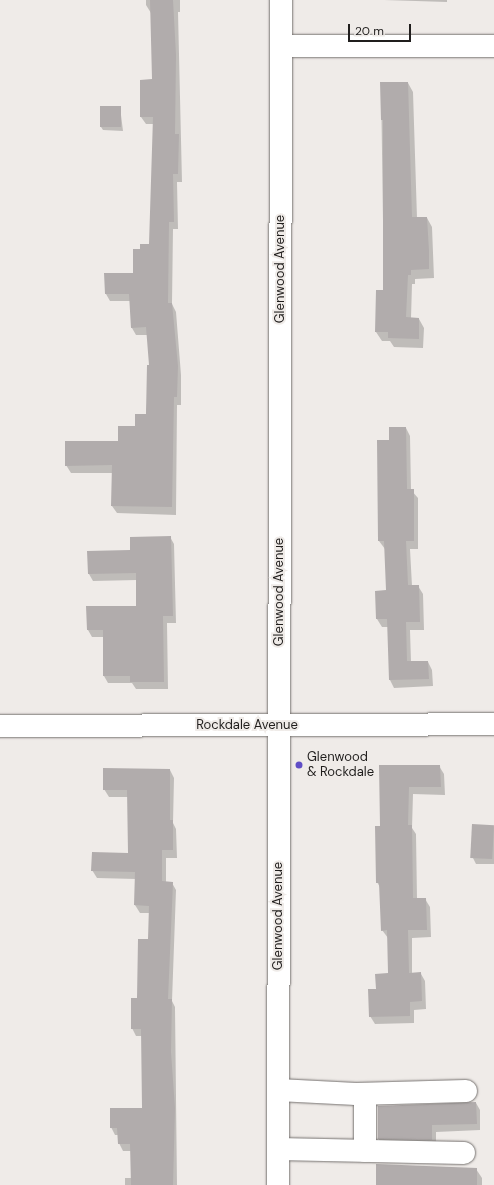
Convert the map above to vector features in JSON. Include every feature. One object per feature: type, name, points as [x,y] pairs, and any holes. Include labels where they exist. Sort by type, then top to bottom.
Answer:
[{"type":"street","name":"Glenwood Avenue","points":[[278,1185],[280,0]]},
{"type":"street","points":[[281,46],[494,46]]},
{"type":"street","name":"Rockdale Avenue","points":[[0,726],[494,724]]},
{"type":"street","points":[[278,1090],[365,1094],[466,1091]]},
{"type":"street","points":[[365,1094],[365,1151]]},
{"type":"street","points":[[278,1149],[464,1153]]},
{"type":"building","points":[[150,0],[173,0],[176,55],[175,134],[179,134],[178,174],[173,174],[174,222],[169,222],[168,303],[172,303],[178,366],[177,397],[174,397],[172,507],[111,506],[112,465],[65,466],[65,441],[118,441],[118,426],[135,426],[135,414],[146,414],[147,365],[149,365],[146,327],[131,328],[129,294],[105,294],[104,273],[133,273],[133,249],[140,249],[140,244],[149,244],[153,117],[140,117],[140,80],[152,79]]},
{"type":"building","points":[[380,82],[408,82],[412,217],[427,217],[429,251],[429,269],[411,270],[411,275],[408,275],[406,317],[419,318],[419,339],[388,338],[388,332],[375,332],[376,290],[383,290],[383,120],[381,120]]},
{"type":"building","points":[[100,106],[121,106],[121,127],[100,127]]},
{"type":"building","points":[[389,427],[406,427],[407,489],[414,489],[414,541],[406,541],[408,585],[419,585],[420,622],[406,622],[407,661],[428,661],[429,679],[389,680],[387,619],[376,619],[375,591],[386,590],[384,541],[378,541],[377,440],[389,440]]},
{"type":"building","points":[[171,536],[173,616],[163,616],[164,682],[130,682],[130,676],[103,676],[103,630],[87,630],[86,606],[136,606],[136,573],[88,574],[87,551],[130,550],[130,537]]},
{"type":"building","points":[[379,765],[440,765],[441,787],[409,787],[408,825],[412,825],[413,898],[426,898],[427,930],[408,930],[409,973],[421,972],[422,1001],[410,1002],[410,1016],[369,1017],[368,989],[376,989],[375,974],[388,973],[387,930],[381,931],[379,883],[376,883],[375,826],[380,826]]},
{"type":"building","points":[[103,768],[170,769],[170,820],[173,820],[173,850],[162,850],[162,881],[173,882],[168,999],[172,999],[171,1052],[175,1108],[173,1185],[131,1185],[130,1144],[118,1144],[117,1128],[110,1128],[110,1108],[142,1108],[141,1029],[131,1029],[131,998],[137,998],[138,939],[148,939],[149,906],[134,905],[135,872],[91,871],[92,852],[128,853],[127,790],[103,790]]},
{"type":"building","points":[[472,824],[494,825],[492,859],[470,858]]},
{"type":"building","points":[[476,1102],[477,1124],[432,1125],[432,1140],[378,1139],[378,1106]]},
{"type":"building","points":[[376,1164],[477,1168],[477,1185],[376,1185]]},
{"type":"place","name":"Glenwood & Rockdale","points":[[299,765]]}]
